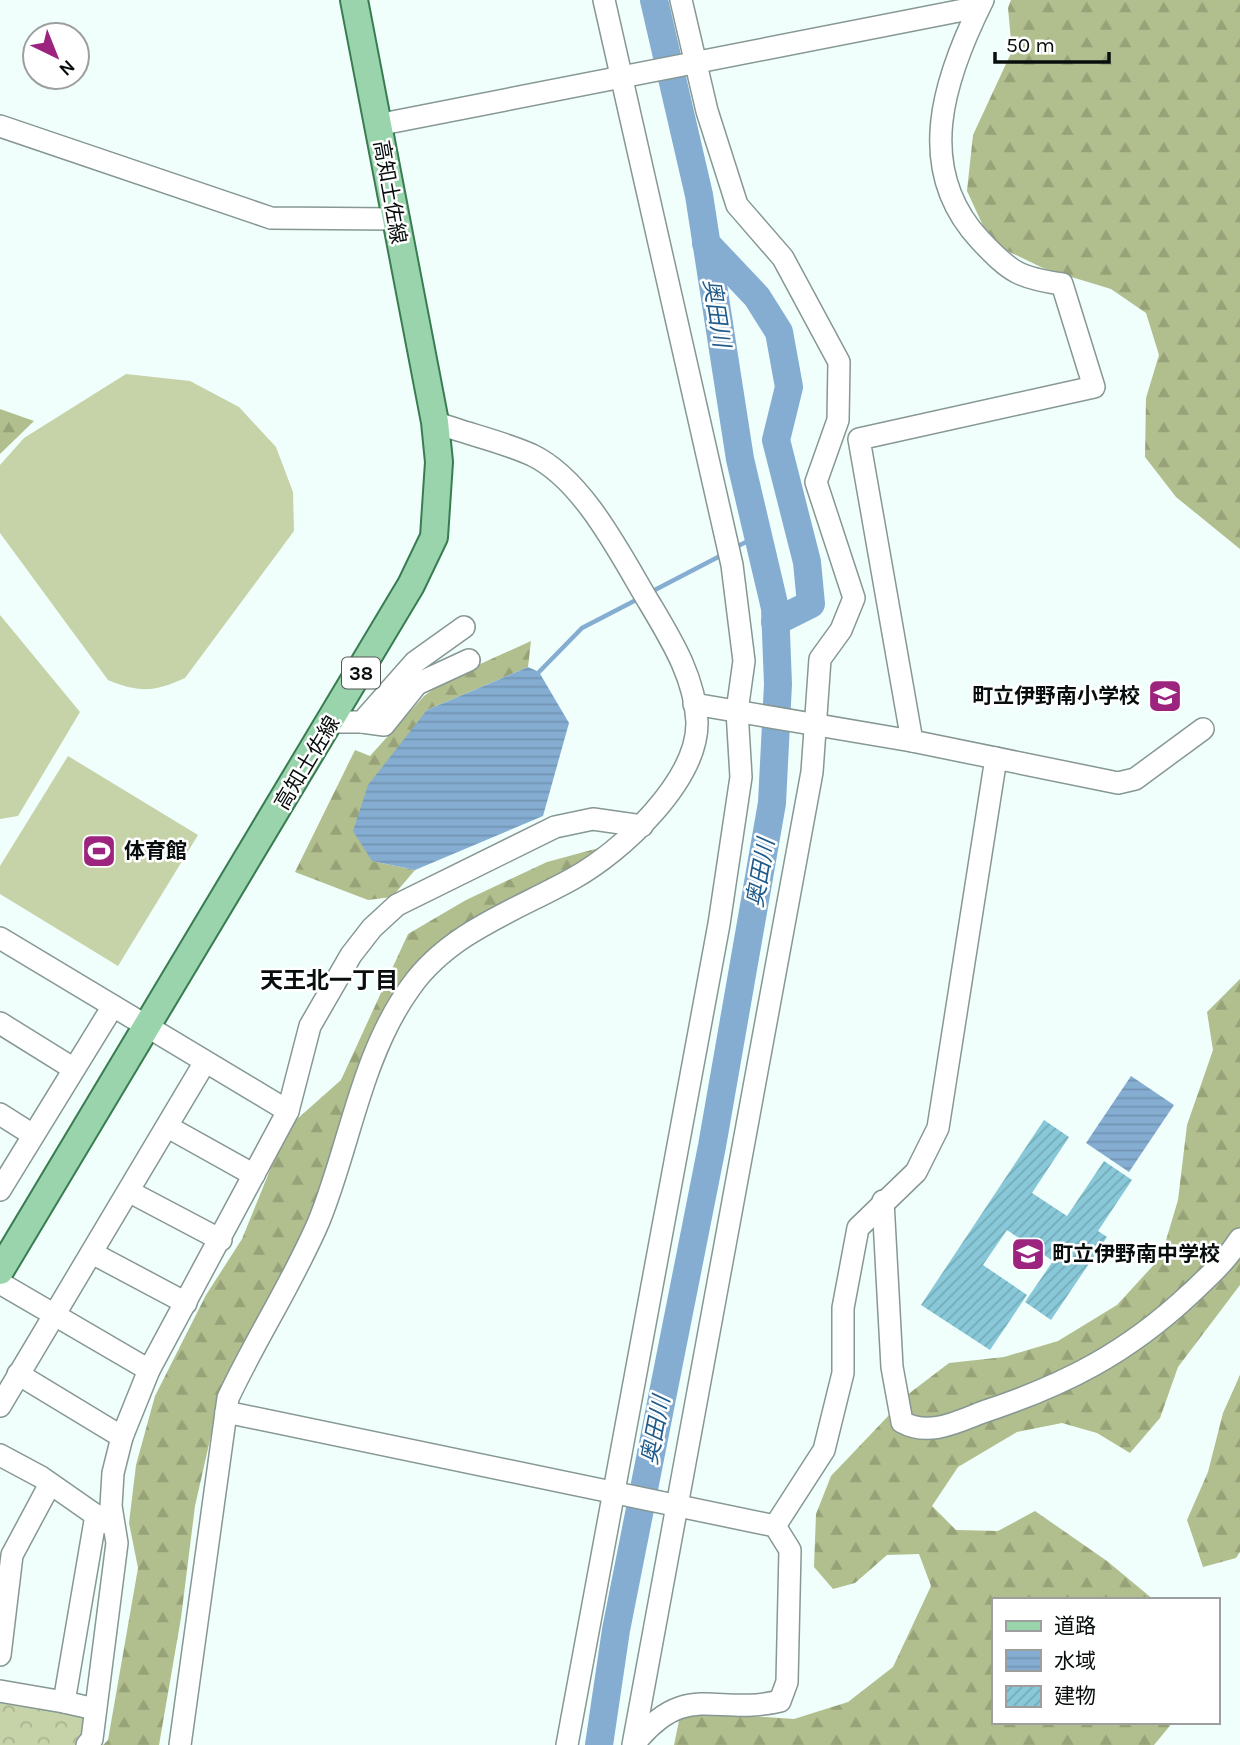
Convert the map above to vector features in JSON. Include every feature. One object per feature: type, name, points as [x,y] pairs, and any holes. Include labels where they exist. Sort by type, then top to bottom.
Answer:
[{"type":"main road","name":"高知土佐線","points":[[0,1271],[332,722],[411,586],[433,537],[439,462],[435,422],[354,0]]},
{"type":"street","points":[[567,1745],[719,924],[741,777],[746,712],[744,661],[732,565],[637,134],[620,76],[604,0]]},
{"type":"street","points":[[226,1412],[293,1429],[614,1491],[676,1506],[775,1526],[790,1550],[787,1682],[780,1701],[758,1706],[704,1703],[668,1710],[633,1745],[676,1506],[813,772],[820,659],[841,630],[854,598],[816,482],[838,420],[839,362],[783,258],[737,205],[694,63],[681,0]]},
{"type":"street","points":[[377,125],[981,4]]},
{"type":"street","points":[[912,741],[859,439],[1094,387],[1062,284],[1034,280],[1007,268],[966,225],[941,168],[939,123],[949,85],[981,4]]},
{"type":"street","points":[[0,126],[271,218],[394,219]]},
{"type":"street","points":[[180,1745],[228,1398],[243,1365],[281,1301],[319,1220],[368,1073],[392,1018],[410,988],[458,941],[497,917],[577,877],[642,826],[662,806],[695,740],[691,685],[676,647],[604,528],[567,481],[533,456],[435,422]]},
{"type":"street","points":[[362,722],[415,662],[464,627]]},
{"type":"street","points":[[332,722],[384,725],[417,684],[469,660]]},
{"type":"street","points":[[694,704],[912,741],[1118,783],[1135,779],[1203,729]]},
{"type":"street","points":[[775,1526],[824,1450],[843,1373],[843,1308],[858,1228],[916,1172],[938,1128],[996,758]]},
{"type":"street","points":[[87,1745],[92,1739],[117,1543],[111,1506],[113,1473],[122,1437],[149,1370],[288,1111],[310,1026],[351,956],[372,928],[397,905],[555,827],[593,819],[642,826]]},
{"type":"street","points":[[0,938],[288,1111]]},
{"type":"street","points":[[0,1190],[113,1006]]},
{"type":"street","points":[[0,1023],[74,1069]]},
{"type":"street","points":[[0,1406],[130,1192],[205,1062]]},
{"type":"street","points":[[0,1114],[33,1135]]},
{"type":"street","points":[[168,1127],[254,1175]]},
{"type":"street","points":[[130,1192],[221,1240]]},
{"type":"street","points":[[883,1201],[892,1367],[902,1422],[915,1429],[937,1428],[1033,1395],[1090,1369],[1164,1318],[1228,1259],[1240,1239]]},
{"type":"street","points":[[92,1253],[186,1303]]},
{"type":"street","points":[[0,1283],[149,1370]]},
{"type":"street","points":[[18,1374],[122,1437]]},
{"type":"street","points":[[0,1455],[50,1483],[115,1528]]},
{"type":"street","points":[[0,1655],[12,1555],[50,1483]]},
{"type":"street","points":[[64,1702],[96,1515]]},
{"type":"street","points":[[0,1691],[95,1709]]},
{"type":"green space","points":[[1011,0],[1240,0],[1240,549],[1176,497],[1145,457],[1146,398],[1159,355],[1146,313],[1111,289],[1045,269],[991,243],[967,191],[973,135],[1012,51],[1008,8]]},
{"type":"green space","points":[[126,374],[190,381],[239,407],[276,447],[293,492],[294,531],[185,678],[165,686],[147,689],[108,680],[0,533],[0,465],[24,438]]},
{"type":"green space","points":[[0,409],[34,421],[0,454]]},
{"type":"green space","points":[[0,615],[80,712],[18,816],[0,819]]},
{"type":"green space","points":[[531,641],[528,667],[427,710],[372,861],[415,870],[392,897],[368,900],[295,872],[355,750],[370,756],[424,696],[447,679]]},
{"type":"green space","name":"体育館","points":[[68,756],[198,835],[118,966],[0,894],[0,866]]},
{"type":"green space","points":[[632,839],[432,959],[393,1041],[324,1210],[263,1339],[214,1422],[195,1506],[181,1618],[159,1745],[103,1745],[108,1740],[138,1568],[129,1523],[136,1465],[155,1396],[206,1295],[242,1239],[287,1128],[341,1080],[408,934],[466,900],[547,862]]},
{"type":"green space","points":[[1240,979],[1240,1285],[1178,1367],[1160,1418],[1130,1453],[1097,1433],[1062,1423],[1017,1432],[958,1467],[932,1506],[956,1530],[998,1531],[1035,1511],[1107,1561],[1152,1598],[992,1598],[992,1724],[1171,1724],[1154,1745],[674,1745],[681,1711],[794,1719],[848,1702],[893,1667],[931,1586],[919,1554],[887,1555],[855,1583],[833,1589],[814,1567],[816,1514],[831,1476],[911,1392],[949,1363],[1004,1357],[1058,1341],[1117,1305],[1161,1257],[1178,1200],[1187,1125],[1213,1050],[1207,1012]]},
{"type":"green space","points":[[1240,1375],[1240,1552],[1236,1558],[1203,1567],[1187,1520],[1208,1472],[1223,1413]]},
{"type":"green space","points":[[0,1700],[87,1716],[84,1737],[79,1745],[0,1745]]},
{"type":"water","points":[[528,667],[539,672],[569,723],[543,816],[415,870],[372,861],[353,831],[368,785],[427,710]]},
{"type":"water","points":[[1131,1076],[1174,1105],[1129,1172],[1086,1143]]},
{"type":"building","points":[[1044,1120],[1069,1137],[1032,1193],[1067,1216],[1104,1161],[1132,1180],[1098,1231],[1107,1237],[1051,1320],[1025,1302],[1053,1261],[1007,1230],[983,1265],[1027,1295],[990,1350],[921,1305]]},
{"type":"waterway","name":"奥田川","points":[[599,1745],[616,1630],[712,1146],[772,803],[778,684],[775,608],[740,459],[699,195],[654,0]]},
{"type":"waterway","points":[[706,243],[757,297],[779,332],[789,387],[776,440],[807,562],[811,604],[775,622]]},
{"type":"waterway","points":[[736,547],[758,536]]},
{"type":"waterway","points":[[649,593],[722,555]]},
{"type":"waterway","points":[[539,672],[582,628],[638,599]]},
{"type":"place","name":"町立伊野南小学校","points":[[1165,696]]},
{"type":"place","name":"体育館","points":[[99,851]]},
{"type":"place","name":"町立伊野南中学校","points":[[1028,1254]]},
{"type":"district","name":"天王北一丁目","points":[[329,980]]}]
